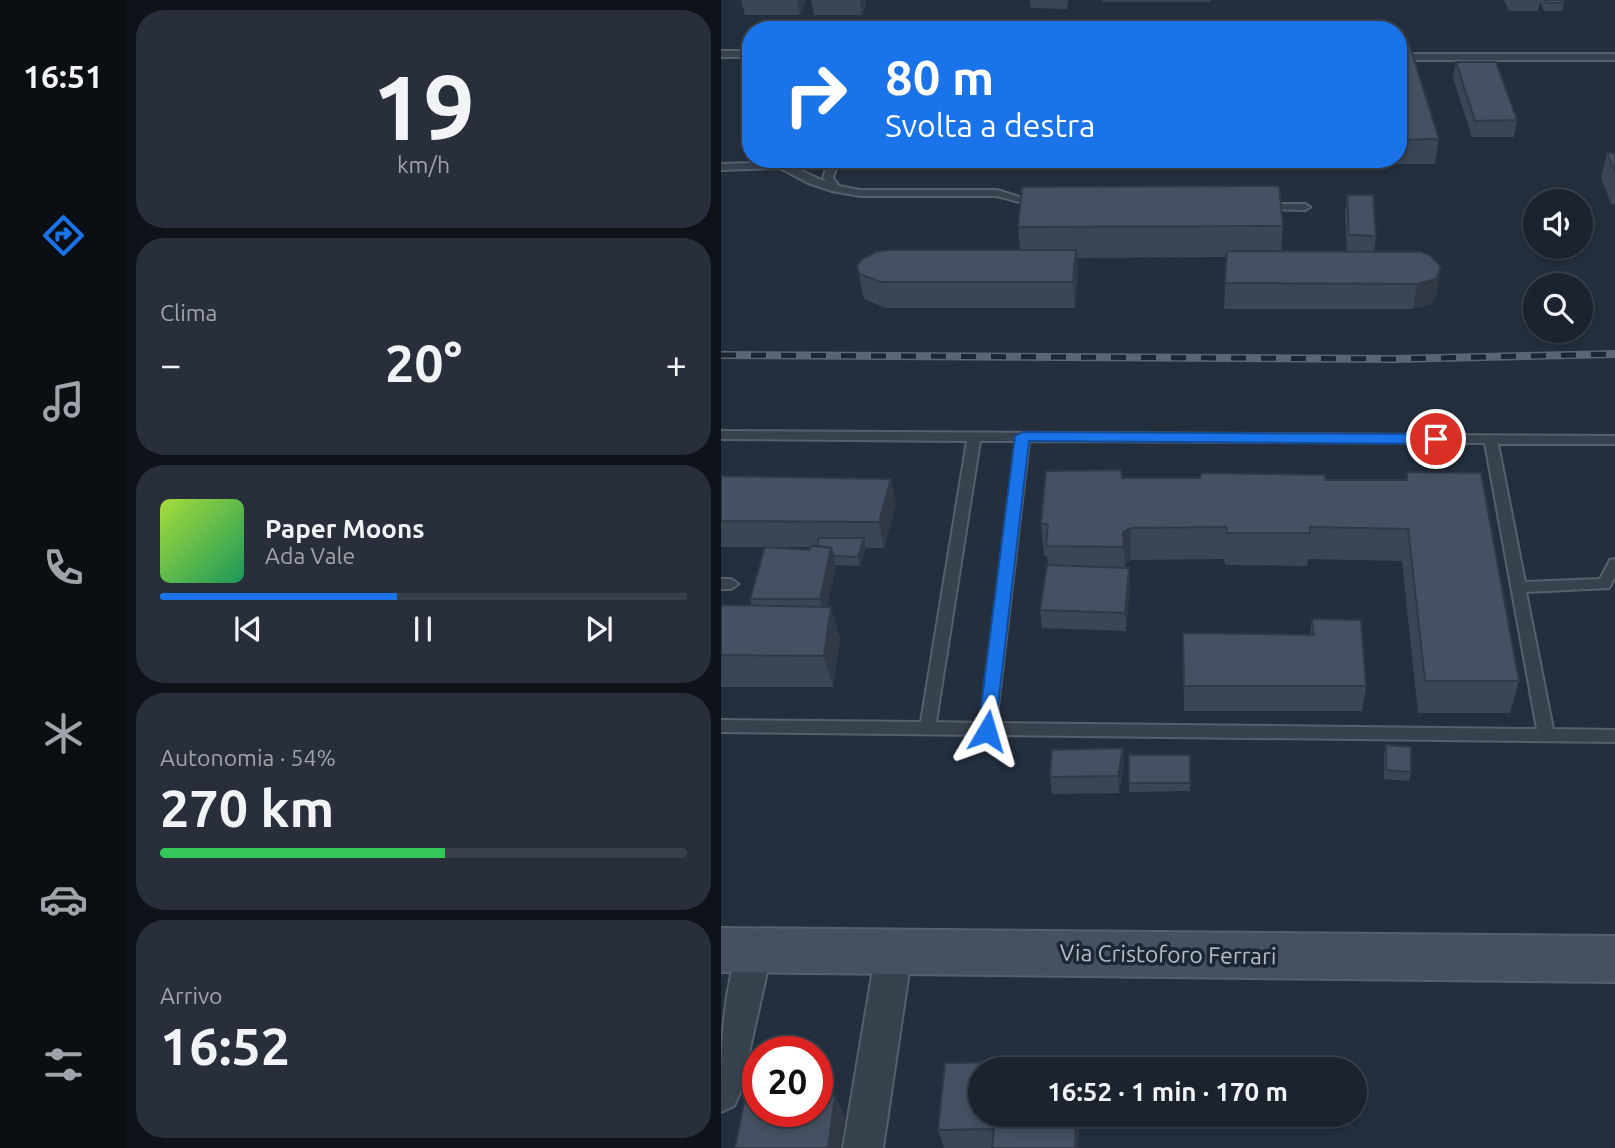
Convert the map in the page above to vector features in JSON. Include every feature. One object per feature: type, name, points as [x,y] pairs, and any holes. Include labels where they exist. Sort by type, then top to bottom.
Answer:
[{"type":"main road","name":"Via Cristoforo Ferrari","points":[[737,950],[1615,959]]},
{"type":"street","points":[[721,1093],[737,950]]},
{"type":"street","points":[[863,1148],[894,951]]},
{"type":"lane","points":[[721,54],[742,54]]},
{"type":"lane","points":[[1407,57],[1615,57]]},
{"type":"lane","points":[[721,167],[742,166]]},
{"type":"lane","points":[[788,168],[813,181],[860,193],[997,193],[1046,206]]},
{"type":"lane","points":[[831,168],[828,178],[836,188]]},
{"type":"lane","points":[[1251,207],[1305,207]]},
{"type":"lane","points":[[721,435],[1615,440]]},
{"type":"lane","points":[[927,730],[974,436]]},
{"type":"lane","points":[[987,731],[1023,436]]},
{"type":"lane","points":[[1491,439],[1546,735]]},
{"type":"lane","points":[[1518,587],[1604,584],[1615,564]]},
{"type":"lane","points":[[721,726],[1615,736]]},
{"type":"building","points":[[1545,0],[1563,0],[1564,3],[1546,3]]},
{"type":"building","points":[[1407,37],[1439,139],[1407,140]]},
{"type":"building","points":[[1456,62],[1496,62],[1517,120],[1475,121]]},
{"type":"building","points":[[1607,153],[1615,153],[1615,172]]},
{"type":"building","points":[[1279,186],[1283,226],[1018,227],[1022,187]]},
{"type":"building","points":[[1347,195],[1373,195],[1376,236],[1349,235]]},
{"type":"building","points":[[1076,250],[1073,282],[881,282],[859,274],[857,266],[861,260],[876,252]]},
{"type":"building","points":[[1227,251],[1420,252],[1430,255],[1441,267],[1436,279],[1417,284],[1225,283]]},
{"type":"building","points":[[1121,470],[1122,478],[1200,478],[1202,473],[1325,475],[1325,480],[1407,480],[1407,472],[1481,473],[1519,681],[1425,681],[1408,529],[1310,527],[1310,533],[1227,533],[1226,527],[1131,528],[1123,532],[1124,547],[1046,546],[1048,525],[1041,523],[1046,471]]},
{"type":"building","points":[[721,476],[891,479],[879,522],[721,521]]},
{"type":"building","points":[[819,538],[864,538],[858,557],[834,556],[831,548],[817,546]]},
{"type":"building","points":[[812,546],[831,548],[820,599],[750,599],[765,547],[809,550]]},
{"type":"building","points":[[1047,565],[1129,568],[1125,613],[1040,610]]},
{"type":"building","points":[[721,605],[831,607],[824,656],[721,655]]},
{"type":"building","points":[[1312,619],[1361,620],[1366,686],[1184,686],[1183,633],[1314,635]]},
{"type":"building","points":[[1386,745],[1411,747],[1411,772],[1386,770]]},
{"type":"building","points":[[1123,748],[1118,776],[1050,777],[1052,750]]},
{"type":"building","points":[[1129,755],[1190,755],[1190,783],[1129,783]]},
{"type":"building","points":[[945,1063],[968,1063],[968,1127],[1076,1127],[1075,1148],[992,1148],[994,1129],[938,1130]]},
{"type":"building","points":[[742,1113],[742,1127],[831,1127],[828,1148],[735,1148]]},
{"type":"railway","points":[[721,355],[1394,359],[1615,354]]},
{"type":"route","points":[[987,731],[1023,436],[1436,439]]}]
